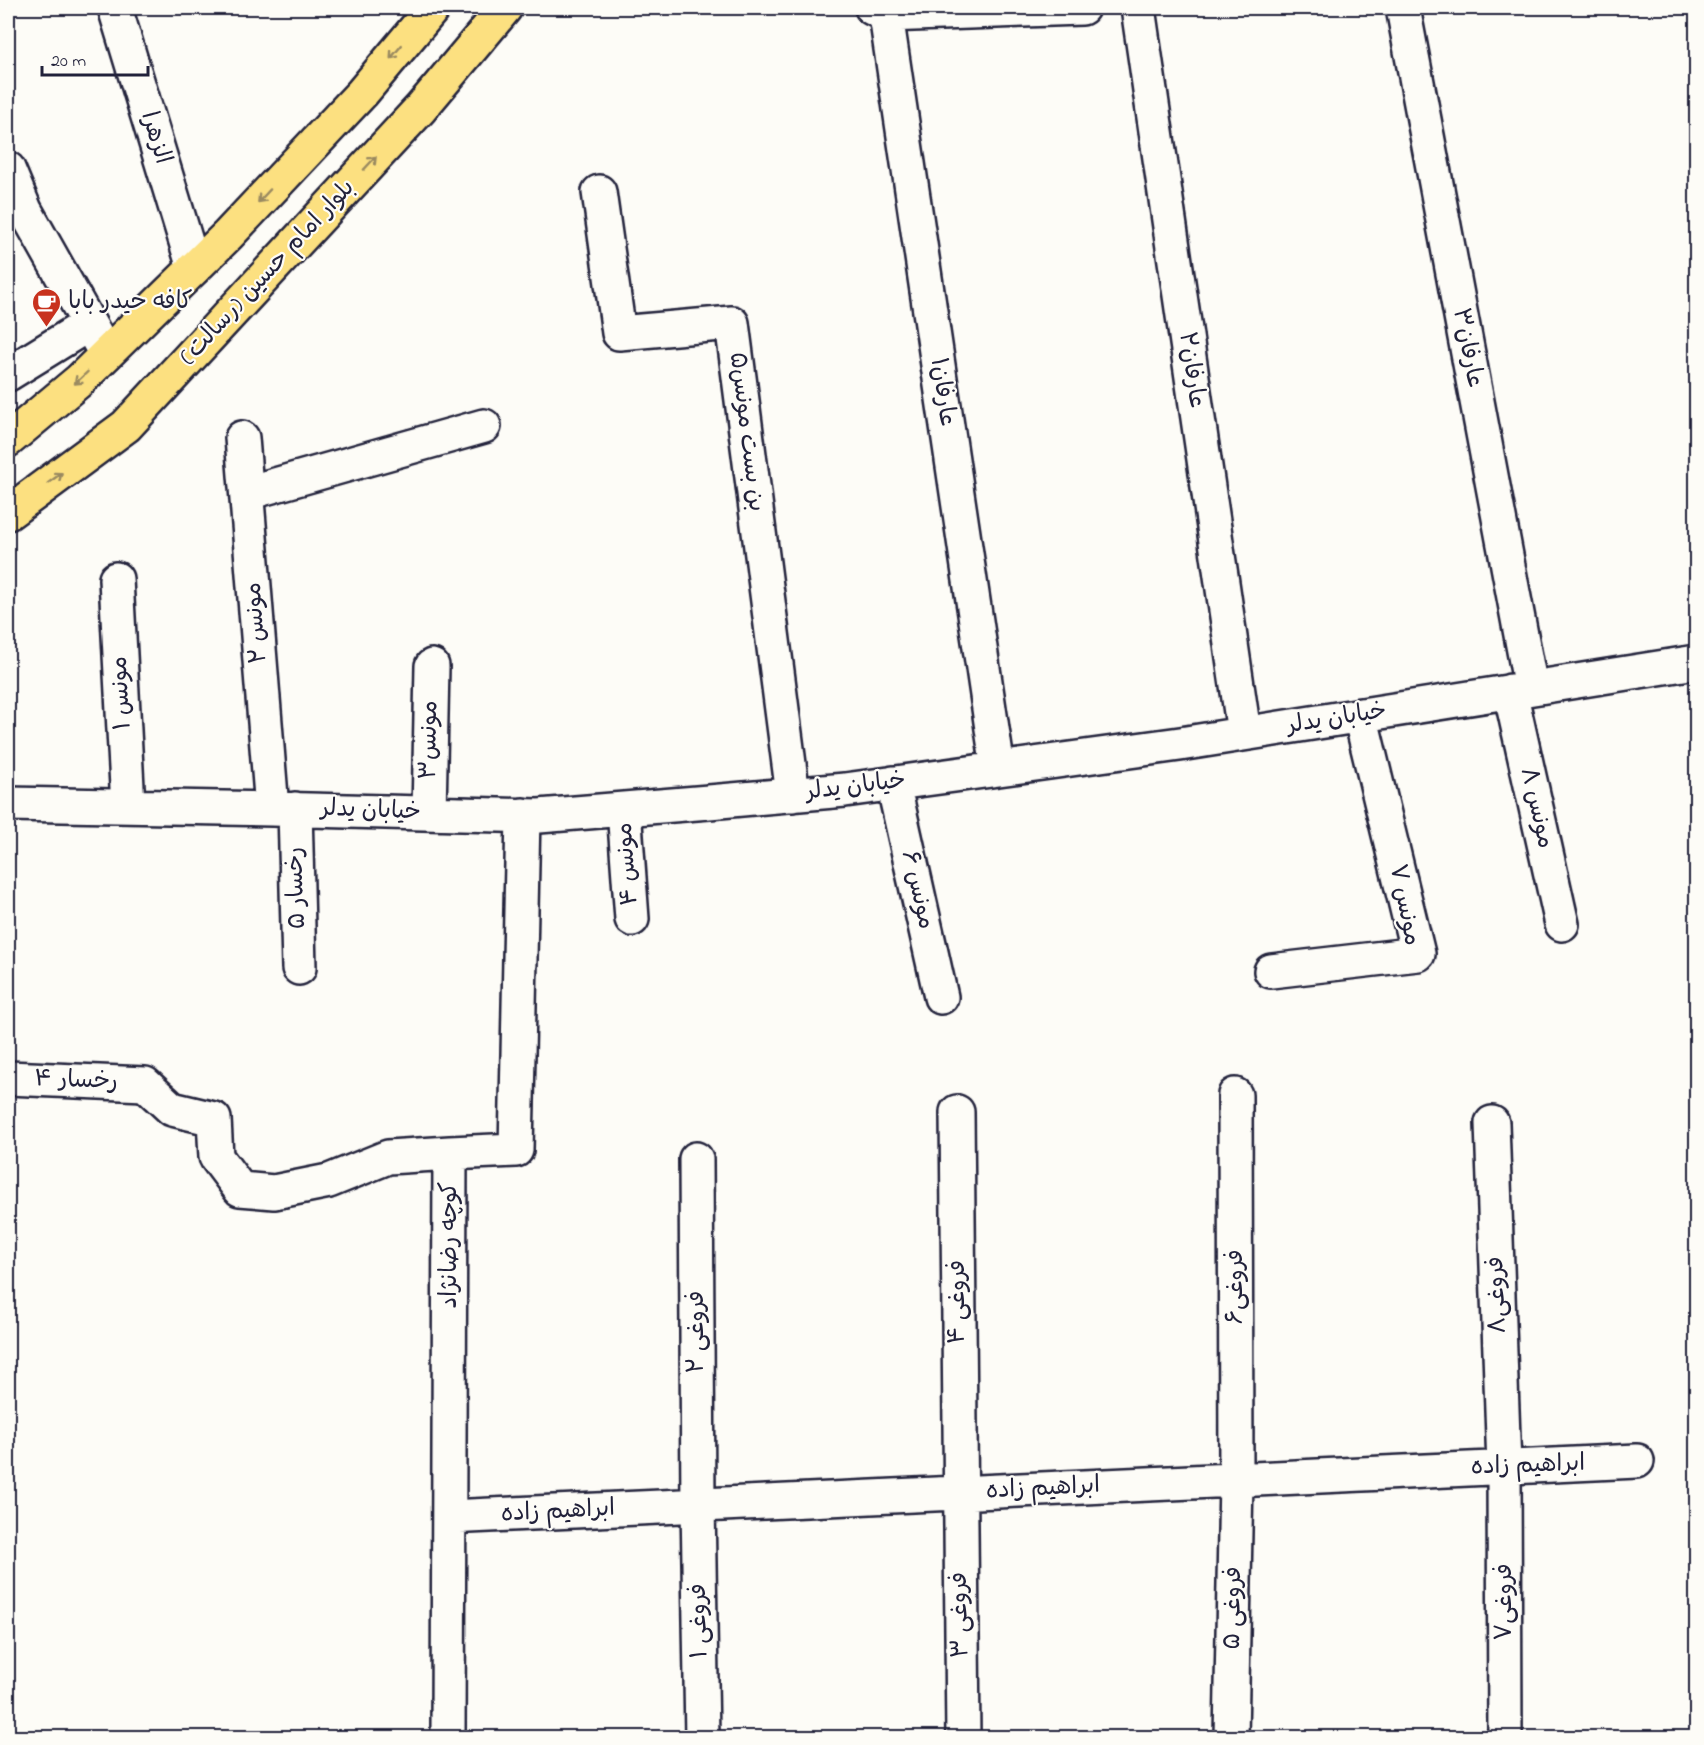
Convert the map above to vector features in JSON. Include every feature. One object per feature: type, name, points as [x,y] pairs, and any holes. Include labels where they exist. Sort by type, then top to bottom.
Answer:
[{"type":"main road","points":[[8,440],[80,380],[228,235],[362,93],[433,8]]},
{"type":"main road","name":"بلوار امام حسین (رسالت)","points":[[8,513],[126,426],[421,108],[505,8]]},
{"type":"street","name":"الزهرا","points":[[115,8],[194,268]]},
{"type":"street","points":[[880,10],[1082,8]]},
{"type":"street","name":"عارفان۲","points":[[1138,8],[1244,734]]},
{"type":"street","name":"عارفان۳","points":[[1403,8],[1521,690]]},
{"type":"street","name":"عارفان۱","points":[[880,10],[998,769]]},
{"type":"street","points":[[8,169],[25,210],[106,354]]},
{"type":"street","name":"بن بست مونس۵","points":[[599,192],[619,333],[732,323],[794,795]]},
{"type":"street","points":[[8,374],[89,324]]},
{"type":"street","points":[[247,492],[484,426]]},
{"type":"street","name":"مونس ۲","points":[[242,438],[283,809]]},
{"type":"street","name":"مونس ۱","points":[[116,579],[128,806]]},
{"type":"street","name":"خیابان یدلر","points":[[8,804],[539,816],[794,795],[1244,734],[1696,662]]},
{"type":"street","name":"مونس۳","points":[[429,813],[432,666]]},
{"type":"street","name":"مونس ۸","points":[[1521,690],[1562,924]]},
{"type":"street","name":"مونس ۷","points":[[1271,971],[1418,954],[1360,715]]},
{"type":"street","name":"مونس ۶","points":[[893,783],[941,997]]},
{"type":"street","name":"رخسار ۵","points":[[283,809],[299,968]]},
{"type":"street","name":"مونس ۴","points":[[624,809],[632,919]]},
{"type":"street","name":"کوچه رضانژاد","points":[[448,1737],[450,1153],[516,1150],[523,816]]},
{"type":"street","name":"رخسار ۴","points":[[8,1078],[145,1084],[172,1109],[214,1119],[216,1157],[240,1189],[274,1192],[329,1181],[388,1157],[450,1153]]},
{"type":"street","name":"فروغی۶","points":[[1235,1095],[1236,1479]]},
{"type":"street","name":"فروغی ۴","points":[[957,1112],[960,1492]]},
{"type":"street","name":"فروغی۸","points":[[1492,1123],[1504,1467]]},
{"type":"street","name":"فروغی ۲","points":[[696,1159],[698,1505]]},
{"type":"street","name":"ابراهیم زاده","points":[[449,1517],[1637,1461]]},
{"type":"street","name":"فروغی۷","points":[[1504,1467],[1505,1737]]},
{"type":"street","name":"فروغی ۵","points":[[1231,1737],[1236,1479]]},
{"type":"street","name":"فروغی ۳","points":[[960,1492],[963,1737]]},
{"type":"street","name":"فروغی ۱","points":[[698,1505],[702,1737]]},
{"type":"place","name":"کافه حیدر بابا","points":[[47,328]]}]
